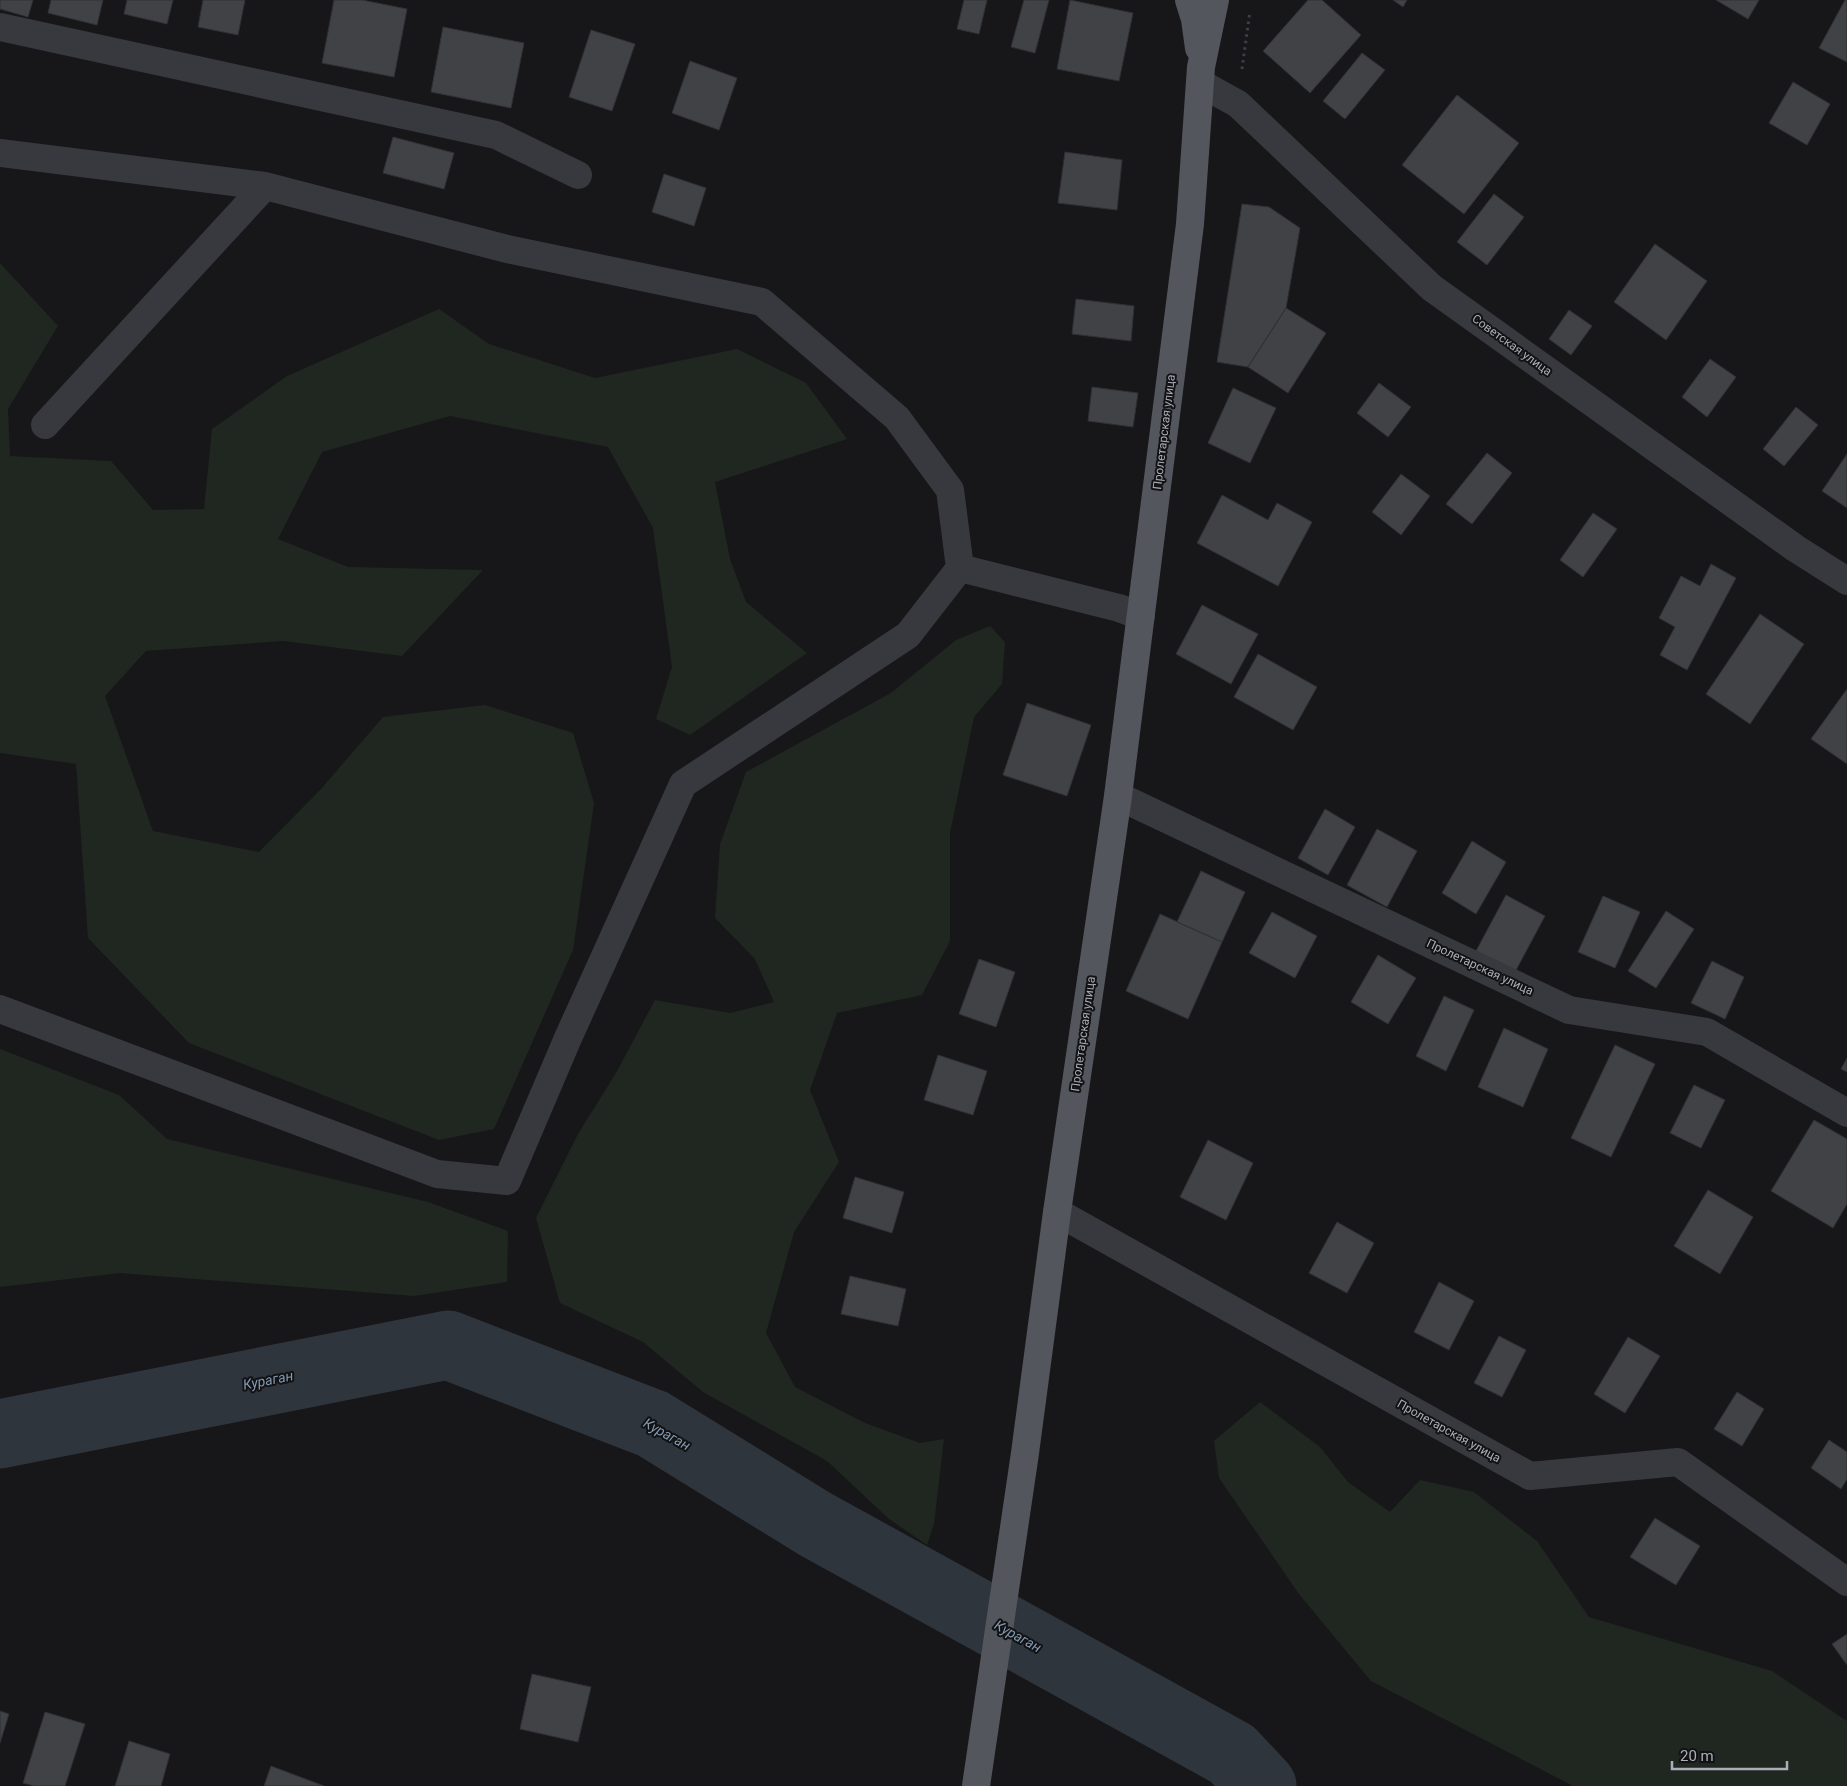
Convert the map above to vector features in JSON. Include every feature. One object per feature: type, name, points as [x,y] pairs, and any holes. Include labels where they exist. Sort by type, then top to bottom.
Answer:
[{"type":"main road","name":"Пролетарская улица","points":[[1189,0],[1195,19],[1201,75]]},
{"type":"main road","name":"Пролетарская улица","points":[[976,1786],[1118,796],[1190,224],[1201,75],[1215,0]]},
{"type":"street","points":[[0,27],[496,136],[578,175]]},
{"type":"street","name":"Советская улица","points":[[1201,75],[1238,104],[1432,288],[1795,548],[1847,581]]},
{"type":"street","points":[[0,153],[265,186],[507,249],[762,302],[897,418],[950,490],[960,568],[908,635],[683,784],[568,1038],[507,1182],[437,1174],[0,1009]]},
{"type":"street","points":[[45,425],[265,186]]},
{"type":"street","points":[[960,568],[1119,608],[1141,616]]},
{"type":"street","name":"Пролетарская улица","points":[[1118,796],[1569,1010],[1707,1032],[1847,1113]]},
{"type":"street","name":"Пролетарская улица","points":[[1057,1212],[1530,1476],[1678,1462],[1847,1582]]},
{"type":"shaded area","points":[[0,263],[58,326],[8,409],[10,456],[111,461],[153,510],[204,509],[212,429],[287,376],[439,309],[489,344],[595,378],[737,349],[806,383],[847,439],[715,482],[730,559],[746,602],[807,653],[690,735],[656,719],[672,667],[653,528],[608,447],[450,416],[322,452],[278,539],[348,567],[483,570],[402,656],[283,641],[146,651],[105,696],[153,831],[259,852],[321,789],[383,717],[485,705],[573,733],[594,803],[573,950],[494,1129],[439,1140],[189,1043],[88,938],[76,764],[0,753]]},
{"type":"shaded area","points":[[990,626],[1005,642],[1002,684],[974,717],[950,833],[950,941],[922,995],[837,1013],[810,1090],[839,1162],[794,1232],[766,1333],[795,1387],[865,1423],[920,1443],[944,1439],[934,1524],[927,1545],[889,1519],[827,1461],[703,1392],[643,1342],[560,1303],[536,1218],[578,1134],[616,1073],[655,1000],[730,1013],[774,1002],[755,959],[715,918],[720,844],[746,772],[891,693],[956,640]]},
{"type":"shaded area","points":[[0,1049],[119,1095],[167,1139],[428,1202],[508,1231],[507,1282],[414,1296],[120,1273],[0,1287]]},
{"type":"shaded area","points":[[1260,1402],[1320,1447],[1348,1482],[1390,1512],[1420,1480],[1474,1492],[1537,1541],[1589,1617],[1772,1671],[1847,1721],[1847,1786],[1573,1786],[1371,1681],[1299,1594],[1219,1478],[1214,1441]]},
{"type":"building","points":[[0,0],[33,0],[28,17],[0,9]]},
{"type":"building","points":[[51,0],[103,0],[97,25],[48,13]]},
{"type":"building","points":[[127,0],[173,0],[167,24],[124,14]]},
{"type":"building","points":[[203,0],[245,0],[238,35],[198,27]]},
{"type":"building","points":[[334,0],[362,0],[407,9],[394,77],[322,63]]},
{"type":"building","points":[[964,0],[987,0],[979,34],[957,29]]},
{"type":"building","points":[[1024,0],[1049,0],[1035,53],[1011,47]]},
{"type":"building","points":[[1070,0],[1133,13],[1119,81],[1057,69]]},
{"type":"building","points":[[1308,0],[1322,0],[1361,35],[1310,93],[1263,51]]},
{"type":"building","points":[[1393,0],[1407,0],[1403,7]]},
{"type":"building","points":[[1716,0],[1759,0],[1748,19]]},
{"type":"building","points":[[1845,0],[1847,0],[1847,62],[1819,48]]},
{"type":"building","points":[[443,27],[524,43],[511,108],[431,92]]},
{"type":"building","points":[[591,30],[635,44],[612,111],[569,97]]},
{"type":"building","points":[[1362,53],[1385,70],[1345,119],[1323,101]]},
{"type":"building","points":[[690,61],[737,78],[719,130],[672,113]]},
{"type":"building","points":[[1793,82],[1830,104],[1807,145],[1769,123]]},
{"type":"building","points":[[1457,95],[1519,143],[1464,214],[1402,165]]},
{"type":"building","points":[[393,137],[454,153],[444,189],[383,173]]},
{"type":"building","points":[[1065,152],[1122,160],[1117,210],[1058,203]]},
{"type":"building","points":[[664,174],[706,188],[694,226],[652,212]]},
{"type":"building","points":[[1494,194],[1524,217],[1487,265],[1457,242]]},
{"type":"building","points":[[1242,204],[1269,207],[1300,228],[1286,308],[1248,367],[1217,362]]},
{"type":"building","points":[[1655,244],[1707,281],[1666,340],[1614,302]]},
{"type":"building","points":[[1076,299],[1134,306],[1131,341],[1072,334]]},
{"type":"building","points":[[1286,308],[1326,333],[1288,393],[1248,367]]},
{"type":"building","points":[[1569,310],[1592,326],[1571,355],[1549,339]]},
{"type":"building","points":[[1710,359],[1736,377],[1707,417],[1682,397]]},
{"type":"building","points":[[1379,383],[1411,407],[1388,437],[1357,413]]},
{"type":"building","points":[[1092,387],[1138,393],[1133,427],[1088,421]]},
{"type":"building","points":[[1233,388],[1276,408],[1250,463],[1208,443]]},
{"type":"building","points":[[1796,407],[1818,425],[1784,466],[1763,449]]},
{"type":"building","points":[[1487,453],[1512,473],[1472,524],[1446,504]]},
{"type":"building","points":[[1847,454],[1847,508],[1822,491]]},
{"type":"building","points":[[1401,474],[1430,496],[1401,535],[1372,512]]},
{"type":"building","points":[[1222,495],[1268,520],[1277,503],[1312,522],[1278,586],[1197,543]]},
{"type":"building","points":[[1593,513],[1617,529],[1583,577],[1560,560]]},
{"type":"building","points":[[1711,564],[1736,578],[1687,670],[1660,655],[1675,627],[1659,618],[1681,576],[1700,586]]},
{"type":"building","points":[[1202,605],[1258,634],[1231,684],[1176,654]]},
{"type":"building","points":[[1760,614],[1804,644],[1750,724],[1706,694]]},
{"type":"building","points":[[1258,654],[1317,687],[1293,730],[1234,697]]},
{"type":"building","points":[[1847,689],[1847,764],[1811,739]]},
{"type":"building","points":[[1027,703],[1091,725],[1067,796],[1003,775]]},
{"type":"building","points":[[1325,809],[1355,827],[1328,875],[1298,858]]},
{"type":"building","points":[[1377,829],[1417,851],[1387,907],[1347,885]]},
{"type":"building","points":[[1472,841],[1506,862],[1476,914],[1442,893]]},
{"type":"building","points":[[1201,871],[1245,892],[1222,942],[1177,922]]},
{"type":"building","points":[[1506,895],[1545,916],[1515,972],[1476,951]]},
{"type":"building","points":[[1603,896],[1640,912],[1615,968],[1578,952]]},
{"type":"building","points":[[1666,911],[1694,929],[1656,988],[1628,971]]},
{"type":"building","points":[[1272,912],[1317,936],[1295,978],[1249,953]]},
{"type":"building","points":[[1160,914],[1222,942],[1188,1019],[1126,991]]},
{"type":"building","points":[[1378,955],[1416,978],[1388,1024],[1351,1002]]},
{"type":"building","points":[[979,959],[1015,972],[996,1027],[959,1014]]},
{"type":"building","points":[[1712,961],[1744,977],[1725,1019],[1691,1003]]},
{"type":"building","points":[[1444,996],[1474,1010],[1446,1071],[1416,1056]]},
{"type":"building","points":[[1504,1028],[1548,1049],[1523,1107],[1478,1087]]},
{"type":"building","points":[[1615,1045],[1655,1064],[1611,1157],[1571,1138]]},
{"type":"building","points":[[938,1055],[987,1071],[973,1115],[924,1100]]},
{"type":"building","points":[[1847,1058],[1847,1072],[1841,1069]]},
{"type":"building","points":[[1694,1085],[1725,1100],[1701,1148],[1670,1133]]},
{"type":"building","points":[[1814,1120],[1847,1139],[1847,1204],[1833,1228],[1771,1191]]},
{"type":"building","points":[[1208,1140],[1253,1163],[1226,1220],[1180,1197]]},
{"type":"building","points":[[855,1177],[904,1192],[892,1233],[843,1218]]},
{"type":"building","points":[[1708,1190],[1753,1217],[1720,1274],[1674,1246]]},
{"type":"building","points":[[1337,1222],[1374,1243],[1347,1293],[1309,1273]]},
{"type":"building","points":[[850,1276],[906,1289],[898,1326],[841,1314]]},
{"type":"building","points":[[1439,1282],[1474,1301],[1449,1350],[1414,1332]]},
{"type":"building","points":[[1499,1336],[1526,1350],[1502,1397],[1474,1383]]},
{"type":"building","points":[[1628,1337],[1660,1356],[1625,1413],[1594,1394]]},
{"type":"building","points":[[1737,1392],[1764,1409],[1742,1446],[1714,1429]]},
{"type":"building","points":[[1829,1440],[1847,1452],[1847,1479],[1841,1489],[1811,1468]]},
{"type":"building","points":[[1655,1518],[1700,1546],[1676,1585],[1630,1557]]},
{"type":"building","points":[[1847,1634],[1847,1665],[1832,1644]]},
{"type":"building","points":[[532,1674],[591,1687],[578,1742],[520,1729]]},
{"type":"building","points":[[0,1711],[9,1714],[0,1743]]},
{"type":"building","points":[[45,1712],[85,1724],[65,1786],[34,1786],[23,1783]]},
{"type":"building","points":[[129,1741],[170,1754],[161,1786],[115,1786]]},
{"type":"building","points":[[271,1766],[324,1786],[264,1786]]},
{"type":"waterway","name":"Кураган","points":[[0,1434],[448,1345],[653,1424],[815,1524],[1232,1754],[1262,1786]]}]
